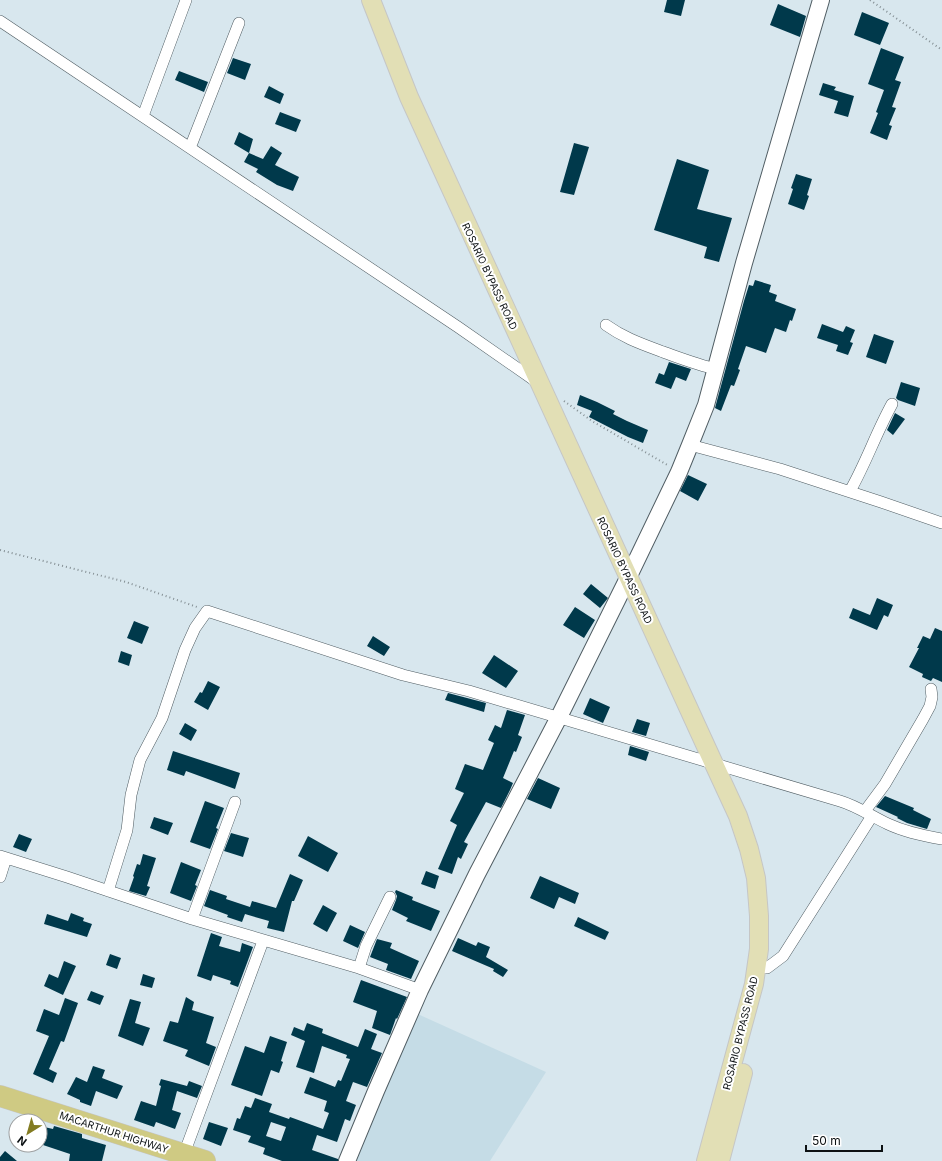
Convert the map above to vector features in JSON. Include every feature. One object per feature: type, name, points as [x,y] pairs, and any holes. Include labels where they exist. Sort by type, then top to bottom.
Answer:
[{"type":"highway","name":"MACARTHUR HIGHWAY","points":[[0,1096],[205,1161]]},
{"type":"main road","name":"ROSARIO BYPASS ROAD","points":[[371,0],[409,97],[539,384],[631,572],[757,841],[764,873],[769,911],[769,948],[767,968],[764,987],[720,1161]]},
{"type":"main road","name":"ROSARIO BYPASS ROAD","points":[[382,0],[422,98],[556,396],[631,572]]},
{"type":"main road","name":"ROSARIO BYPASS ROAD","points":[[706,1161],[754,984],[759,949],[759,916],[756,878],[749,849],[721,766]]},
{"type":"street","points":[[143,116],[186,0]]},
{"type":"street","points":[[347,1161],[420,990],[477,874],[559,717],[679,472],[706,405],[744,263],[822,0]]},
{"type":"street","points":[[0,21],[458,327],[539,384]]},
{"type":"street","points":[[190,148],[239,23]]},
{"type":"street","points":[[606,325],[622,336],[637,342],[699,365],[716,369]]},
{"type":"street","points":[[850,491],[863,468],[878,431],[892,404]]},
{"type":"street","points":[[690,445],[780,469],[850,491],[942,523]]},
{"type":"street","points":[[108,891],[127,830],[131,795],[140,760],[162,718],[190,639],[195,628],[207,611],[377,667],[469,691],[559,717],[853,805],[907,831],[942,839]]},
{"type":"street","points":[[767,968],[783,956],[869,813],[930,706],[932,697],[931,689]]},
{"type":"street","points":[[192,919],[235,802]]},
{"type":"street","points":[[0,877],[3,857],[192,919],[359,968],[420,990]]},
{"type":"street","points":[[359,968],[366,946],[390,897]]},
{"type":"street","points":[[184,1154],[263,940]]},
{"type":"path","points":[[870,0],[942,50]]},
{"type":"path","points":[[556,396],[592,421],[679,472]]},
{"type":"path","points":[[0,550],[126,582],[207,611]]},
{"type":"shaded area","points":[[411,1011],[546,1072],[490,1161],[351,1161]]},
{"type":"building","points":[[667,0],[685,0],[681,16],[664,12]]},
{"type":"building","points":[[778,4],[806,16],[800,37],[770,25]]},
{"type":"building","points":[[862,12],[889,23],[880,45],[854,35]]},
{"type":"building","points":[[881,48],[904,57],[895,80],[901,82],[892,107],[896,108],[889,125],[892,126],[887,140],[870,133],[878,113],[876,112],[884,90],[868,84]]},
{"type":"building","points":[[233,58],[251,64],[245,80],[227,73]]},
{"type":"building","points":[[179,71],[208,82],[204,92],[175,80]]},
{"type":"building","points":[[823,83],[836,87],[834,90],[854,96],[848,117],[834,113],[838,101],[819,95]]},
{"type":"building","points":[[269,86],[284,94],[280,104],[264,97]]},
{"type":"building","points":[[280,112],[301,120],[296,132],[275,124]]},
{"type":"building","points":[[239,132],[253,139],[249,153],[234,144]]},
{"type":"building","points":[[574,143],[589,147],[574,195],[560,192]]},
{"type":"building","points":[[271,146],[282,153],[275,165],[299,177],[293,191],[277,185],[256,172],[258,169],[244,162],[249,153],[263,159]]},
{"type":"building","points":[[677,159],[709,170],[697,209],[732,218],[719,262],[704,258],[707,247],[654,230]]},
{"type":"building","points":[[796,174],[812,179],[807,195],[809,196],[804,210],[788,204],[793,189],[791,188]]},
{"type":"building","points":[[755,280],[771,285],[769,292],[777,295],[775,301],[796,309],[786,332],[775,328],[766,353],[746,346],[734,386],[731,385],[721,411],[715,408],[749,285],[753,286]]},
{"type":"building","points":[[822,324],[843,332],[846,326],[855,330],[850,342],[853,343],[848,355],[836,351],[838,345],[817,338]]},
{"type":"building","points":[[874,334],[894,341],[886,364],[866,357]]},
{"type":"building","points":[[669,362],[691,369],[686,381],[676,377],[671,389],[655,383],[659,373],[664,375]]},
{"type":"building","points":[[901,382],[920,388],[915,406],[896,398]]},
{"type":"building","points":[[580,395],[615,411],[613,414],[648,430],[643,443],[589,417],[592,411],[577,405]]},
{"type":"building","points":[[895,413],[905,419],[893,435],[887,430]]},
{"type":"building","points":[[688,475],[707,484],[698,501],[680,491]]},
{"type":"building","points":[[591,584],[608,598],[600,608],[583,594]]},
{"type":"building","points":[[877,598],[893,605],[888,617],[884,615],[877,630],[849,618],[853,608],[870,615]]},
{"type":"building","points":[[575,607],[595,620],[584,638],[563,625]]},
{"type":"building","points":[[134,621],[149,627],[142,644],[127,638]]},
{"type":"building","points":[[935,628],[942,631],[942,682],[933,678],[931,681],[922,677],[923,674],[909,667],[919,648],[917,648],[923,636],[930,639]]},
{"type":"building","points":[[373,636],[390,647],[384,656],[367,646]]},
{"type":"building","points":[[121,651],[132,655],[129,666],[118,662]]},
{"type":"building","points":[[494,655],[518,671],[506,688],[482,673]]},
{"type":"building","points":[[208,681],[220,687],[208,710],[194,702],[200,692],[202,693]]},
{"type":"building","points":[[448,693],[486,703],[484,712],[445,700]]},
{"type":"building","points":[[590,698],[610,707],[603,723],[583,714]]},
{"type":"building","points":[[507,710],[525,715],[518,735],[522,737],[516,752],[514,751],[503,778],[513,783],[510,790],[501,808],[486,802],[464,842],[468,844],[461,859],[458,857],[452,874],[438,869],[457,825],[450,821],[464,793],[455,789],[465,764],[483,770],[494,743],[488,740],[495,725],[501,728]]},
{"type":"building","points":[[637,719],[650,723],[646,736],[632,732]]},
{"type":"building","points":[[185,723],[197,730],[191,741],[179,734]]},
{"type":"building","points":[[630,746],[649,752],[646,761],[628,755]]},
{"type":"building","points":[[173,751],[240,773],[235,789],[186,771],[184,776],[167,770]]},
{"type":"building","points":[[538,778],[560,788],[551,809],[527,799]]},
{"type":"building","points":[[885,796],[914,808],[913,810],[931,819],[927,829],[907,823],[897,818],[898,817],[876,807]]},
{"type":"building","points":[[205,801],[224,808],[210,849],[190,842]]},
{"type":"building","points":[[154,817],[173,823],[168,835],[150,828]]},
{"type":"building","points":[[231,833],[249,838],[243,857],[224,851]]},
{"type":"building","points":[[19,834],[32,839],[26,852],[13,847]]},
{"type":"building","points":[[308,836],[338,853],[328,872],[298,856]]},
{"type":"building","points":[[143,854],[156,858],[147,886],[150,887],[146,896],[129,891],[137,864],[140,865]]},
{"type":"building","points":[[181,862],[201,870],[191,901],[170,893]]},
{"type":"building","points":[[426,871],[439,876],[435,889],[421,884]]},
{"type":"building","points":[[290,874],[303,880],[294,901],[292,901],[284,932],[267,928],[269,921],[245,914],[242,922],[227,917],[228,915],[204,906],[210,890],[227,896],[226,899],[250,907],[252,901],[276,908]]},
{"type":"building","points":[[540,876],[579,893],[575,904],[559,897],[554,909],[530,898]]},
{"type":"building","points":[[396,890],[413,897],[412,900],[440,911],[431,931],[406,921],[408,918],[392,910],[397,896],[395,892]]},
{"type":"building","points":[[323,905],[337,913],[327,932],[313,924]]},
{"type":"building","points":[[71,913],[84,918],[83,921],[92,924],[87,937],[44,924],[47,914],[68,921]]},
{"type":"building","points":[[578,917],[609,932],[605,940],[574,926]]},
{"type":"building","points":[[350,925],[365,932],[358,948],[343,941]]},
{"type":"building","points":[[211,933],[222,937],[219,946],[240,952],[242,943],[253,947],[238,987],[230,984],[231,981],[213,975],[211,981],[197,976]]},
{"type":"building","points":[[458,938],[476,946],[478,942],[490,947],[486,957],[508,970],[503,977],[493,971],[494,969],[452,951]]},
{"type":"building","points":[[377,939],[392,943],[390,948],[419,961],[411,979],[386,970],[388,964],[370,957]]},
{"type":"building","points":[[110,954],[121,958],[117,969],[106,965]]},
{"type":"building","points":[[64,961],[76,966],[63,995],[44,986],[49,974],[58,978]]},
{"type":"building","points":[[143,974],[155,978],[152,988],[140,985]]},
{"type":"building","points":[[361,980],[407,997],[397,1019],[396,1018],[390,1035],[372,1028],[377,1011],[353,1002]]},
{"type":"building","points":[[91,991],[104,996],[100,1005],[87,1000]]},
{"type":"building","points":[[186,997],[194,1002],[192,1010],[214,1017],[206,1043],[216,1047],[209,1066],[185,1056],[188,1050],[163,1041],[170,1021],[178,1023]]},
{"type":"building","points":[[65,998],[78,1003],[64,1042],[61,1041],[49,1069],[57,1073],[53,1083],[33,1074],[49,1036],[36,1031],[44,1009],[59,1015]]},
{"type":"building","points":[[130,999],[141,1002],[135,1023],[150,1028],[143,1046],[118,1036]]},
{"type":"building","points":[[307,1023],[323,1029],[322,1033],[358,1047],[365,1029],[377,1034],[371,1049],[382,1053],[367,1087],[353,1082],[346,1101],[356,1105],[350,1121],[345,1119],[337,1142],[317,1135],[312,1150],[338,1159],[338,1161],[282,1161],[263,1154],[265,1148],[248,1142],[251,1136],[233,1130],[237,1118],[240,1119],[245,1106],[251,1108],[255,1098],[272,1104],[269,1112],[289,1119],[290,1117],[323,1129],[329,1113],[324,1111],[327,1101],[304,1093],[310,1077],[335,1087],[338,1080],[341,1081],[350,1059],[346,1058],[347,1055],[322,1046],[314,1073],[296,1067],[305,1041],[291,1035],[294,1027],[304,1031]],"holes":[[[271,1122],[286,1127],[281,1141],[266,1136]]]},
{"type":"building","points":[[270,1036],[287,1042],[279,1073],[271,1070],[262,1096],[231,1085],[245,1046],[264,1053]]},
{"type":"building","points":[[93,1066],[105,1070],[102,1078],[123,1086],[117,1099],[96,1091],[91,1106],[80,1102],[80,1100],[67,1094],[76,1077],[87,1082]]},
{"type":"building","points":[[161,1079],[187,1086],[189,1081],[202,1086],[197,1098],[177,1091],[172,1110],[181,1113],[175,1129],[156,1122],[154,1127],[134,1120],[141,1101],[156,1106],[161,1086],[159,1085]]},
{"type":"building","points":[[209,1122],[228,1128],[221,1146],[203,1139]]},
{"type":"building","points":[[54,1126],[82,1134],[82,1138],[106,1145],[102,1161],[69,1161],[70,1154],[48,1147],[48,1128],[53,1129]]},
{"type":"building","points":[[5,1151],[17,1161],[0,1161],[0,1157]]}]
